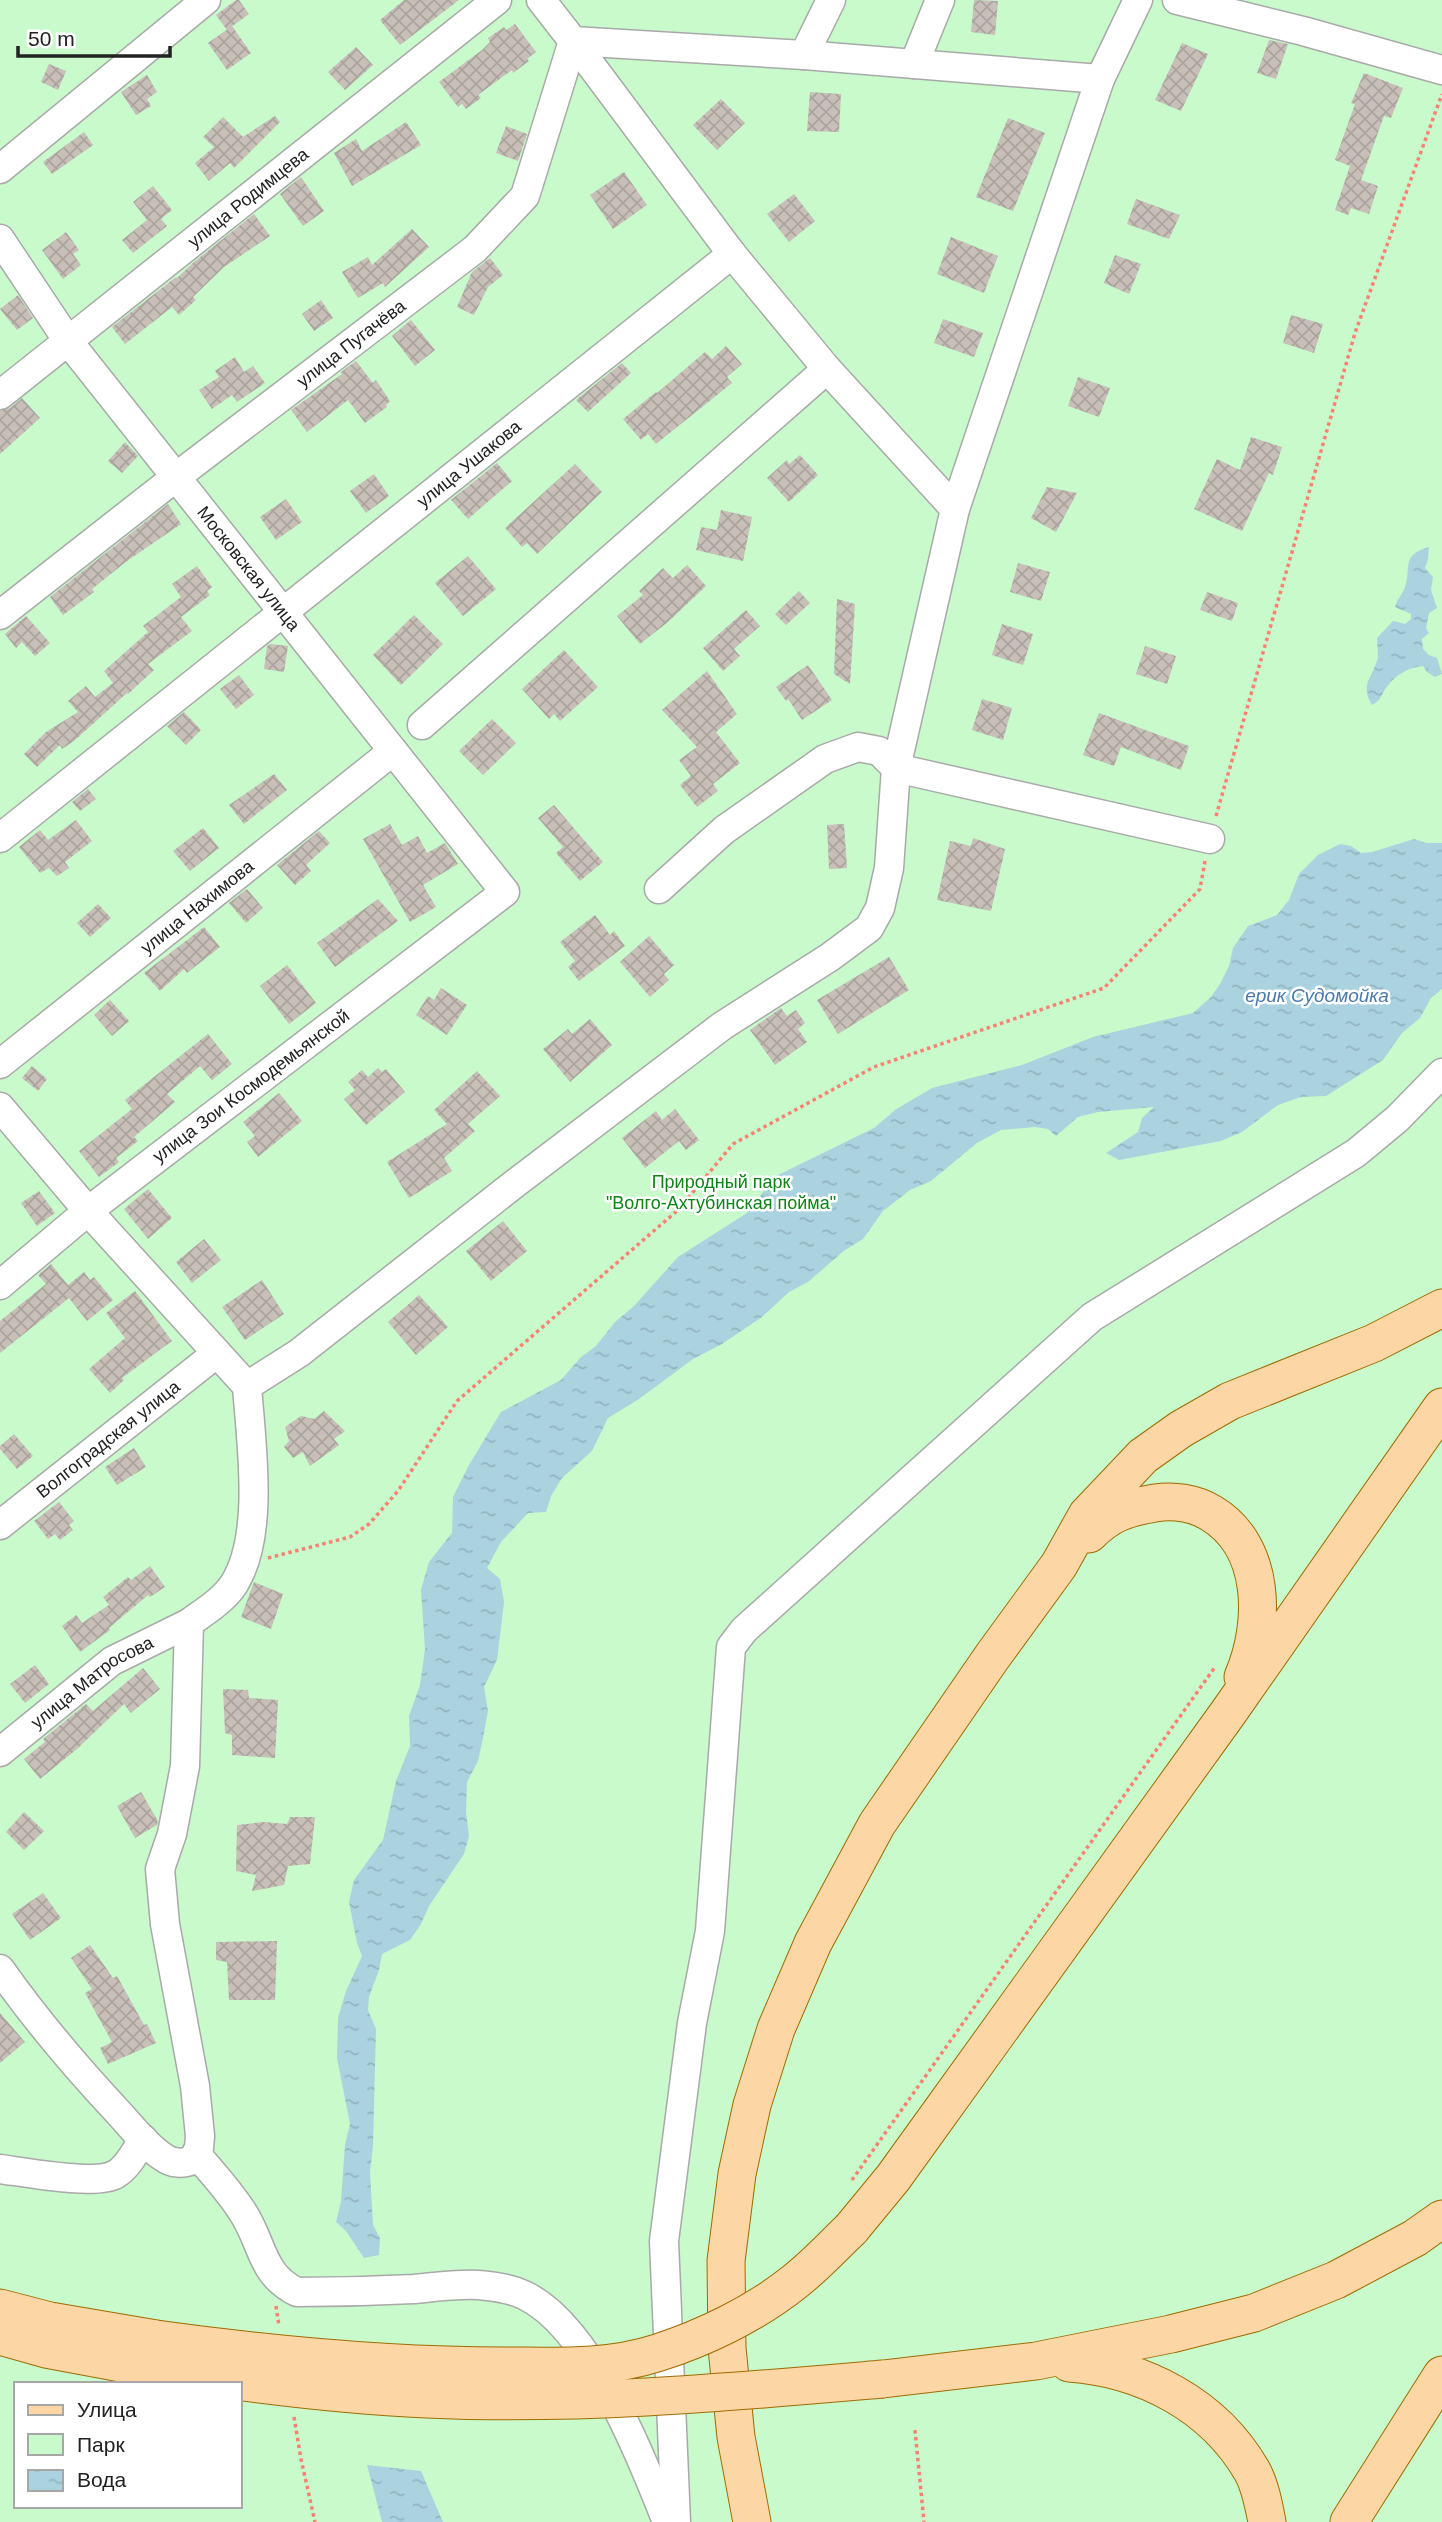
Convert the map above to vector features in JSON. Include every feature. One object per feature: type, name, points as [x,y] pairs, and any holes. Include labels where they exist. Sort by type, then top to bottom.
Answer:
[{"type":"main road","points":[[752,2522],[736,2437],[728,2360],[726,2261],[740,2162],[752,2105],[776,2029],[813,1943],[877,1824],[1059,1565],[1087,1515],[1143,1456],[1181,1429],[1230,1401],[1374,1343],[1442,1308]]},
{"type":"main road","points":[[0,2336],[46,2349],[254,2353],[430,2366],[610,2365],[656,2353],[702,2336],[792,2284],[852,2229],[893,2178],[1228,1713],[1442,1407]]},
{"type":"main road","points":[[1059,1565],[1105,1518],[1131,1507],[1170,1501],[1202,1507],[1228,1523],[1242,1542],[1254,1570],[1257,1598],[1257,1625],[1248,1665],[1228,1713]]},
{"type":"main road","points":[[0,2308],[275,2387],[429,2399],[615,2399],[883,2379],[1037,2361],[1171,2334],[1254,2314],[1336,2280],[1415,2238],[1442,2219]]},
{"type":"main road","points":[[1037,2361],[1084,2364],[1133,2375],[1186,2400],[1222,2428],[1253,2472],[1267,2522]]},
{"type":"main road","points":[[1349,2522],[1442,2375]]},
{"type":"street","points":[[0,169],[206,0]]},
{"type":"street","name":"улица Родимцева","points":[[0,394],[497,0]]},
{"type":"street","points":[[541,0],[732,254],[827,369],[955,509]]},
{"type":"street","points":[[804,55],[831,0]]},
{"type":"street","points":[[914,64],[940,0]]},
{"type":"street","points":[[247,1386],[299,1353],[722,1026],[830,957],[869,928],[880,908],[889,867],[896,768],[955,509],[1100,79],[1138,0]]},
{"type":"street","points":[[1177,0],[1303,31],[1442,70]]},
{"type":"street","points":[[573,41],[804,55],[1100,79]]},
{"type":"street","name":"улица Пугачёва","points":[[0,615],[475,249],[525,196],[573,41]]},
{"type":"street","name":"Московская улица","points":[[0,239],[68,341],[505,892]]},
{"type":"street","name":"улица Ушакова","points":[[0,838],[732,254]]},
{"type":"street","points":[[422,725],[827,369]]},
{"type":"street","points":[[659,889],[724,830],[825,759],[858,747],[879,751],[896,768],[1210,839]]},
{"type":"street","name":"улица Нахимова","points":[[0,1064],[393,751]]},
{"type":"street","name":"улица Зои Космодемьянской","points":[[0,1285],[88,1211],[505,892]]},
{"type":"street","points":[[676,2522],[664,2241],[692,2023],[710,1931],[731,1647],[744,1630],[1092,1317],[1356,1153],[1397,1119],[1442,1073]]},
{"type":"street","points":[[0,1107],[88,1211],[247,1386],[253,1464],[252,1527],[246,1562]]},
{"type":"street","name":"Волгоградская улица","points":[[0,1525],[217,1353]]},
{"type":"street","name":"улица Матросова","points":[[0,1752],[112,1661],[189,1623],[233,1587],[246,1562]]},
{"type":"street","points":[[0,1969],[36,2020],[143,2139],[163,2158],[176,2163],[193,2160],[197,2155],[200,2136],[195,2086],[165,1924],[160,1869],[172,1834],[185,1766],[189,1623]]},
{"type":"street","points":[[0,2169],[86,2179],[104,2178],[116,2174],[131,2160],[143,2139]]},
{"type":"street","points":[[197,2155],[244,2214],[271,2273],[283,2285],[296,2291],[479,2285],[525,2296],[542,2307],[582,2350],[606,2387],[637,2450],[667,2522]]},
{"type":"path","points":[[246,1562],[350,1537],[369,1524],[398,1491],[457,1401],[678,1210],[733,1144],[874,1067],[1104,988],[1200,889],[1210,839],[1354,333],[1442,94]]},
{"type":"path","points":[[847,2188],[1219,1661]]},
{"type":"path","points":[[915,2430],[924,2522]]},
{"type":"green space","name":"Природный парк \"Волго-Ахтубинская пойма\"","points":[[0,0],[1442,0],[1442,2522],[0,2522]]},
{"type":"water","points":[[1429,547],[1425,568],[1433,577],[1431,590],[1437,608],[1429,613],[1426,628],[1429,633],[1422,639],[1423,649],[1437,658],[1442,674],[1435,677],[1423,666],[1407,670],[1393,680],[1379,700],[1372,705],[1367,687],[1378,659],[1377,638],[1393,621],[1405,624],[1411,619],[1411,614],[1395,607],[1405,587],[1411,558],[1420,550]]},
{"type":"water","name":"ерик Судомойка","points":[[1414,839],[1426,843],[1442,843],[1442,989],[1431,998],[1420,1018],[1402,1033],[1383,1060],[1326,1096],[1301,1097],[1278,1105],[1242,1132],[1221,1141],[1119,1160],[1106,1153],[1138,1132],[1142,1118],[1154,1107],[1098,1112],[1078,1117],[1056,1136],[1048,1129],[1035,1127],[1001,1130],[977,1143],[931,1181],[910,1190],[883,1211],[863,1239],[845,1250],[808,1282],[789,1292],[762,1317],[722,1344],[693,1359],[608,1418],[592,1451],[562,1478],[551,1496],[546,1512],[528,1513],[501,1542],[487,1568],[500,1579],[504,1602],[497,1660],[484,1687],[488,1711],[483,1738],[478,1761],[467,1782],[466,1812],[469,1836],[464,1854],[410,1940],[382,1954],[369,1997],[368,2010],[376,2029],[370,2172],[373,2225],[380,2238],[379,2255],[364,2258],[346,2231],[336,2222],[350,2124],[337,2058],[338,2018],[346,1991],[362,1956],[349,1902],[354,1880],[383,1840],[396,1781],[410,1746],[409,1716],[420,1685],[425,1649],[421,1590],[429,1562],[452,1533],[453,1497],[501,1412],[561,1380],[678,1257],[747,1213],[776,1176],[874,1128],[895,1110],[932,1088],[1022,1065],[1093,1037],[1193,1013],[1211,997],[1220,984],[1229,966],[1233,948],[1248,926],[1277,915],[1289,900],[1299,874],[1318,855],[1340,844],[1351,846],[1361,853]]},
{"type":"water","points":[[367,2465],[421,2471],[443,2522],[382,2522]]},
{"type":"building","points":[[239,0],[249,14],[227,30],[216,15]]},
{"type":"building","points":[[404,0],[459,0],[400,45],[380,20]]},
{"type":"building","points":[[974,0],[998,1],[995,35],[971,32]]},
{"type":"building","points":[[515,24],[536,52],[513,73],[512,70],[478,95],[481,98],[466,109],[462,104],[458,107],[439,82],[482,50],[490,42],[488,38],[504,27],[506,30]]},
{"type":"building","points":[[232,26],[251,53],[227,70],[208,43]]},
{"type":"building","points":[[1269,40],[1288,44],[1276,79],[1257,73]]},
{"type":"building","points":[[1182,43],[1208,54],[1181,111],[1155,100]]},
{"type":"building","points":[[356,47],[373,65],[345,90],[328,72]]},
{"type":"building","points":[[49,64],[66,71],[58,90],[41,82]]},
{"type":"building","points":[[1364,73],[1403,88],[1391,118],[1384,116],[1361,180],[1378,186],[1369,214],[1351,208],[1348,215],[1335,210],[1350,166],[1335,160],[1355,104],[1351,103]]},
{"type":"building","points":[[147,75],[157,92],[147,99],[151,106],[136,115],[121,92]]},
{"type":"building","points":[[810,92],[841,94],[839,132],[807,131]]},
{"type":"building","points":[[721,99],[745,123],[717,150],[693,125]]},
{"type":"building","points":[[275,116],[280,122],[234,168],[230,163],[209,181],[195,163],[214,147],[203,137],[223,117],[243,137]]},
{"type":"building","points":[[1008,118],[1045,133],[1013,211],[976,197]]},
{"type":"building","points":[[406,122],[421,145],[352,186],[334,153],[356,139],[362,151]]},
{"type":"building","points":[[506,126],[527,134],[518,161],[496,153]]},
{"type":"building","points":[[84,132],[93,145],[52,174],[43,162]]},
{"type":"building","points":[[624,172],[647,205],[613,229],[590,195]]},
{"type":"building","points":[[301,177],[324,211],[303,226],[280,194]]},
{"type":"building","points":[[153,186],[172,210],[161,219],[167,226],[133,253],[122,240],[147,220],[133,202]]},
{"type":"building","points":[[794,194],[815,221],[789,242],[767,214]]},
{"type":"building","points":[[1136,199],[1180,215],[1169,239],[1127,224]]},
{"type":"building","points":[[254,214],[270,236],[224,267],[193,297],[196,300],[179,315],[172,307],[125,344],[112,327],[177,278]]},
{"type":"building","points":[[412,229],[429,247],[385,287],[383,283],[358,298],[342,272],[368,257],[372,265]]},
{"type":"building","points":[[66,232],[79,250],[73,254],[81,265],[63,279],[42,250]]},
{"type":"building","points":[[951,237],[998,256],[984,293],[937,274]]},
{"type":"building","points":[[1115,255],[1141,264],[1129,294],[1104,283]]},
{"type":"building","points":[[490,258],[503,275],[488,287],[474,315],[457,307],[472,272]]},
{"type":"building","points":[[18,295],[33,318],[17,330],[0,309]]},
{"type":"building","points":[[321,300],[333,318],[314,331],[302,314]]},
{"type":"building","points":[[1291,315],[1323,324],[1314,353],[1283,343]]},
{"type":"building","points":[[943,319],[983,333],[974,357],[934,343]]},
{"type":"building","points":[[411,320],[435,350],[415,366],[392,336]]},
{"type":"building","points":[[726,346],[742,364],[727,377],[732,383],[656,444],[648,434],[641,440],[623,419],[705,352],[712,359]]},
{"type":"building","points":[[235,357],[244,372],[253,366],[265,383],[237,402],[232,395],[212,409],[199,390],[219,377],[215,371]]},
{"type":"building","points":[[356,361],[373,383],[376,380],[390,401],[387,407],[365,423],[348,400],[307,432],[291,410]]},
{"type":"building","points":[[622,363],[631,373],[588,412],[576,400]]},
{"type":"building","points":[[1078,377],[1110,388],[1099,417],[1068,406]]},
{"type":"building","points":[[22,398],[40,418],[0,454],[0,411],[10,408]]},
{"type":"building","points":[[1251,437],[1282,447],[1273,475],[1269,473],[1242,531],[1194,509],[1217,459],[1240,470]]},
{"type":"building","points":[[125,442],[138,456],[122,473],[108,461]]},
{"type":"building","points":[[800,455],[818,475],[789,502],[767,478],[787,460],[789,464]]},
{"type":"building","points":[[497,463],[512,481],[468,519],[451,500]]},
{"type":"building","points":[[575,464],[602,492],[537,554],[527,543],[522,547],[505,528]]},
{"type":"building","points":[[374,474],[389,496],[366,513],[350,491]]},
{"type":"building","points":[[1047,487],[1077,493],[1056,532],[1031,518]]},
{"type":"building","points":[[286,499],[302,522],[276,540],[260,517]]},
{"type":"building","points":[[168,504],[181,524],[127,561],[92,589],[94,592],[63,615],[50,597]]},
{"type":"building","points":[[721,510],[752,517],[743,561],[696,550],[701,527],[717,530]]},
{"type":"building","points":[[468,556],[496,589],[463,616],[435,583]]},
{"type":"building","points":[[1018,563],[1050,572],[1041,601],[1010,592]]},
{"type":"building","points":[[687,565],[706,586],[640,644],[617,616],[643,595],[639,591],[663,568],[673,578]]},
{"type":"building","points":[[197,566],[212,587],[207,591],[210,595],[181,617],[192,631],[148,664],[154,670],[128,694],[74,741],[62,749],[60,745],[37,767],[24,754],[46,732],[78,712],[68,701],[86,686],[95,697],[113,683],[104,671],[148,632],[143,626],[181,597],[172,584]]},
{"type":"building","points":[[799,591],[810,603],[786,625],[775,614]]},
{"type":"building","points":[[1207,592],[1238,603],[1232,621],[1200,610]]},
{"type":"building","points":[[837,599],[855,604],[850,684],[834,674]]},
{"type":"building","points":[[746,610],[760,626],[734,649],[740,656],[723,671],[703,648]]},
{"type":"building","points":[[414,615],[443,644],[401,685],[373,655]]},
{"type":"building","points":[[26,616],[50,643],[35,656],[22,642],[16,648],[5,634]]},
{"type":"building","points":[[1002,624],[1033,634],[1023,665],[992,655]]},
{"type":"building","points":[[267,646],[288,646],[284,672],[264,669]]},
{"type":"building","points":[[1145,646],[1176,656],[1167,684],[1136,674]]},
{"type":"building","points":[[564,650],[598,687],[560,721],[554,714],[549,719],[522,689]]},
{"type":"building","points":[[808,665],[832,700],[802,720],[776,687]]},
{"type":"building","points":[[707,671],[737,714],[716,732],[740,763],[713,784],[718,791],[697,807],[680,785],[691,776],[679,760],[697,747],[662,710]]},
{"type":"building","points":[[239,675],[254,695],[236,709],[220,689]]},
{"type":"building","points":[[982,699],[1012,708],[1003,740],[972,730]]},
{"type":"building","points":[[184,712],[201,730],[186,745],[167,726]]},
{"type":"building","points":[[1099,713],[1189,746],[1181,770],[1121,747],[1114,766],[1083,755]]},
{"type":"building","points":[[492,719],[516,743],[483,775],[459,751]]},
{"type":"building","points":[[274,774],[287,790],[244,824],[229,805]]},
{"type":"building","points":[[88,789],[96,799],[80,811],[72,802]]},
{"type":"building","points":[[554,805],[603,862],[580,881],[556,853],[563,847],[538,818]]},
{"type":"building","points":[[76,820],[92,841],[65,862],[69,868],[57,876],[49,868],[40,873],[19,847],[40,830],[48,840]]},
{"type":"building","points":[[390,824],[402,845],[418,836],[427,853],[445,843],[458,864],[423,885],[436,907],[410,922],[363,839]]},
{"type":"building","points":[[844,824],[847,868],[829,869],[827,825]]},
{"type":"building","points":[[203,828],[219,848],[190,871],[173,851]]},
{"type":"building","points":[[319,831],[330,843],[306,865],[311,871],[295,885],[277,865]]},
{"type":"building","points":[[973,838],[1005,849],[991,911],[937,900],[950,841],[971,846]]},
{"type":"building","points":[[247,889],[263,908],[246,923],[229,903]]},
{"type":"building","points":[[378,899],[398,921],[335,967],[317,943]]},
{"type":"building","points":[[98,904],[111,918],[90,937],[77,923]]},
{"type":"building","points":[[595,915],[610,935],[614,931],[625,946],[579,981],[568,967],[575,961],[560,942]]},
{"type":"building","points":[[204,927],[220,947],[187,973],[184,969],[160,991],[144,973]]},
{"type":"building","points":[[649,936],[674,965],[664,974],[669,980],[650,997],[620,962]]},
{"type":"building","points":[[889,957],[909,990],[838,1034],[817,1000]]},
{"type":"building","points":[[287,965],[316,1003],[289,1024],[260,986]]},
{"type":"building","points":[[441,988],[467,1005],[447,1035],[416,1015],[428,996],[434,1000]]},
{"type":"building","points":[[110,1000],[129,1021],[112,1036],[94,1015]]},
{"type":"building","points":[[781,1008],[787,1016],[796,1010],[805,1023],[798,1029],[807,1042],[775,1065],[750,1030]]},
{"type":"building","points":[[590,1019],[612,1045],[570,1082],[543,1049],[568,1029],[572,1034]]},
{"type":"building","points":[[208,1034],[232,1064],[212,1080],[200,1066],[167,1094],[175,1102],[134,1137],[138,1141],[116,1158],[119,1162],[99,1177],[79,1151],[132,1109],[125,1100]]},
{"type":"building","points":[[32,1066],[47,1079],[38,1091],[22,1078]]},
{"type":"building","points":[[378,1068],[382,1072],[386,1069],[405,1092],[366,1125],[344,1099],[355,1090],[348,1082],[362,1070],[368,1077]]},
{"type":"building","points":[[477,1071],[500,1096],[468,1124],[475,1131],[444,1158],[452,1171],[409,1198],[387,1162],[447,1124],[434,1110]]},
{"type":"building","points":[[279,1093],[302,1121],[258,1157],[247,1142],[255,1136],[243,1122]]},
{"type":"building","points":[[675,1109],[699,1140],[686,1150],[679,1141],[645,1168],[622,1138],[656,1111],[662,1120]]},
{"type":"building","points":[[148,1189],[172,1218],[148,1239],[124,1209]]},
{"type":"building","points":[[39,1191],[55,1213],[37,1226],[21,1203]]},
{"type":"building","points":[[503,1221],[527,1251],[491,1281],[466,1251]]},
{"type":"building","points":[[204,1239],[221,1260],[192,1283],[176,1262]]},
{"type":"building","points":[[51,1264],[68,1285],[84,1272],[90,1280],[94,1277],[113,1300],[87,1321],[69,1298],[0,1353],[0,1321],[46,1284],[38,1275]]},
{"type":"building","points":[[262,1280],[284,1314],[245,1340],[222,1307]]},
{"type":"building","points":[[135,1291],[172,1341],[122,1378],[124,1380],[110,1393],[89,1369],[125,1338],[106,1313]]},
{"type":"building","points":[[419,1295],[448,1327],[416,1355],[388,1322]]},
{"type":"building","points":[[324,1411],[345,1431],[334,1439],[339,1445],[310,1466],[303,1452],[293,1458],[284,1447],[289,1441],[285,1427],[301,1416],[314,1419]]},
{"type":"building","points":[[14,1434],[33,1456],[17,1469],[0,1449]]},
{"type":"building","points":[[134,1448],[146,1467],[117,1485],[105,1467]]},
{"type":"building","points":[[59,1502],[74,1521],[69,1525],[73,1530],[60,1540],[55,1534],[48,1539],[34,1521]]},
{"type":"building","points":[[150,1566],[165,1587],[150,1597],[148,1595],[109,1628],[110,1630],[80,1652],[62,1626],[76,1615],[82,1623],[109,1605],[103,1597],[128,1577],[131,1580]]},
{"type":"building","points":[[254,1582],[283,1594],[271,1629],[241,1617]]},
{"type":"building","points":[[35,1665],[49,1684],[25,1703],[10,1684]]},
{"type":"building","points":[[143,1668],[160,1689],[131,1713],[124,1704],[77,1749],[40,1779],[24,1759],[45,1742],[43,1739],[86,1704],[93,1711]]},
{"type":"building","points":[[223,1689],[248,1690],[249,1698],[278,1700],[275,1758],[232,1755],[232,1735],[225,1733]]},
{"type":"building","points":[[141,1792],[158,1821],[157,1825],[135,1838],[117,1806]]},
{"type":"building","points":[[24,1812],[44,1831],[24,1850],[6,1832]]},
{"type":"building","points":[[290,1817],[315,1817],[310,1864],[288,1866],[284,1885],[252,1891],[256,1875],[236,1871],[237,1825],[264,1822],[287,1824]]},
{"type":"building","points":[[43,1893],[61,1918],[30,1940],[12,1914]]},
{"type":"building","points":[[277,1941],[275,2000],[229,2000],[227,1962],[216,1960],[216,1942]]},
{"type":"building","points":[[90,1945],[113,1978],[117,1976],[156,2043],[108,2064],[100,2048],[112,2042],[85,1993],[92,1989],[71,1958]]},
{"type":"building","points":[[0,2013],[25,2042],[0,2063]]}]
